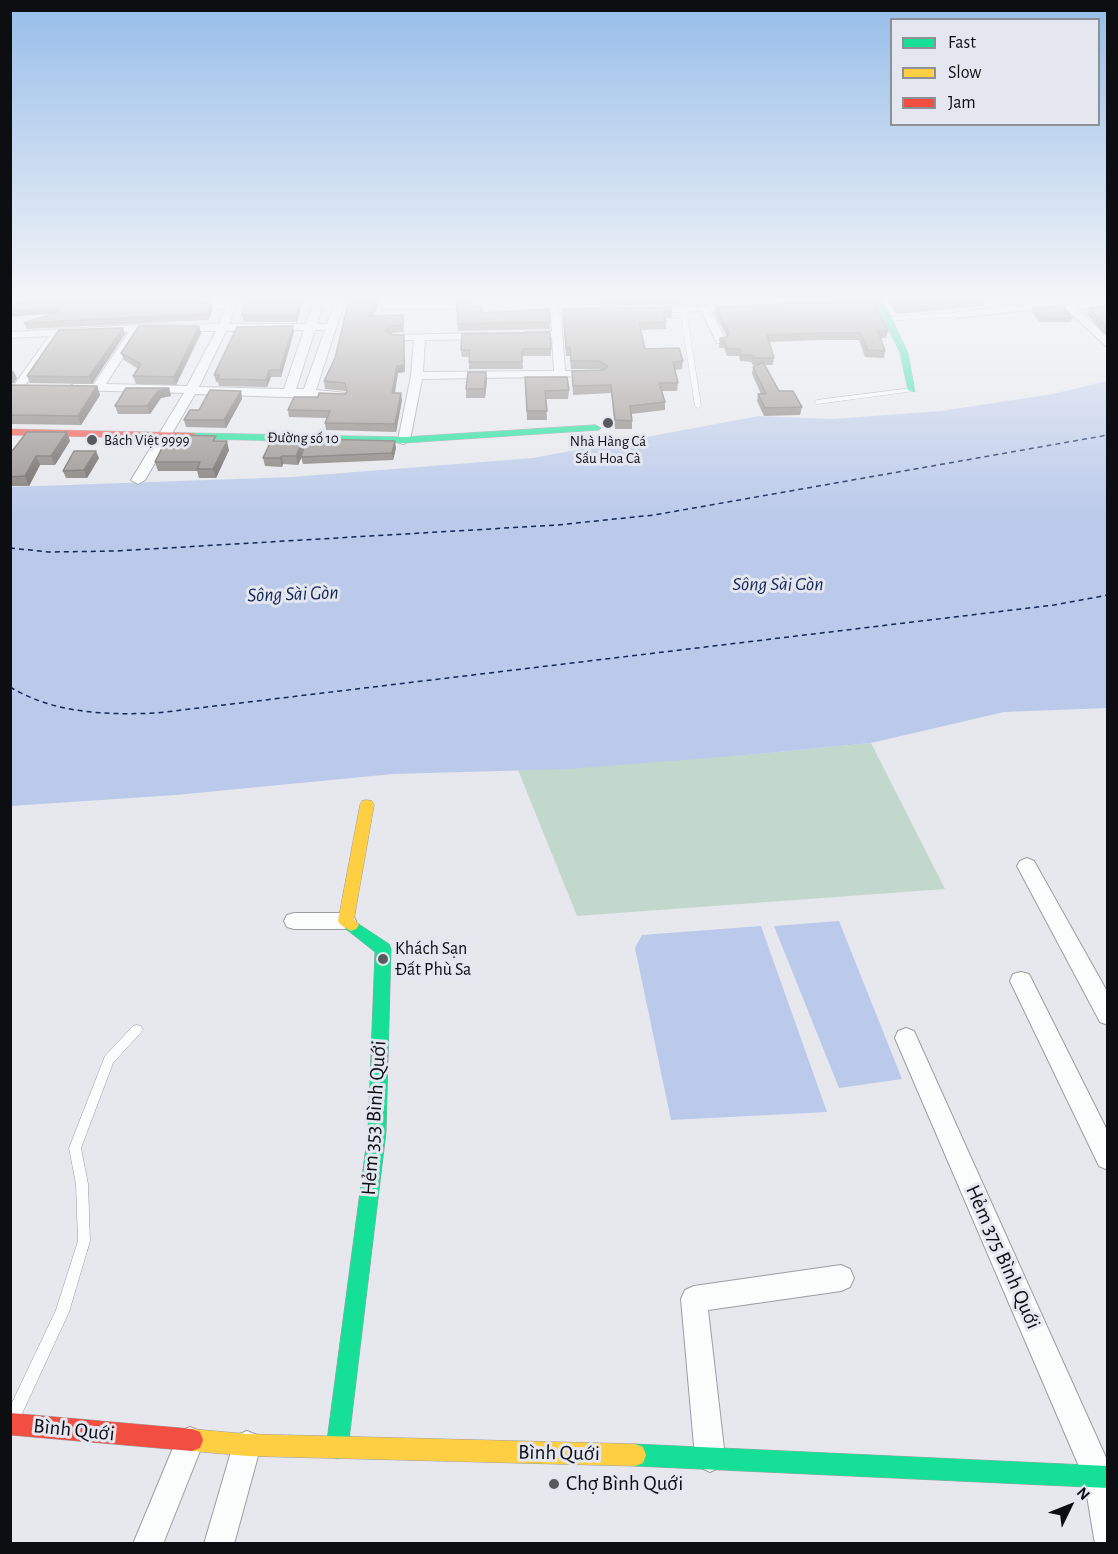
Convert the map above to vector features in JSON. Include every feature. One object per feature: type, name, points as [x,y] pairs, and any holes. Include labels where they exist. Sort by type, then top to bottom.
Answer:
[{"type":"street","points":[[20,388],[30,373]]},
{"type":"street","points":[[98,387],[108,373]]},
{"type":"street","points":[[138,480],[201,373]]},
{"type":"street","points":[[289,393],[296,373]]},
{"type":"street","points":[[309,393],[316,373]]},
{"type":"street","points":[[404,440],[417,373]]},
{"type":"street","points":[[908,373],[912,390]]},
{"type":"street","points":[[417,376],[599,374]]},
{"type":"street","points":[[64,387],[309,393],[342,396]]},
{"type":"street","name":"Đường số 10","points":[[10,432],[404,440],[596,428]]},
{"type":"street","points":[[16,447],[27,433]]},
{"type":"street","points":[[294,921],[346,921],[368,805]]},
{"type":"street","points":[[1027,866],[1107,1015]]},
{"type":"street","name":"Hẻm 353 Bình Quới","points":[[337,1448],[376,1132],[383,949],[346,921]]},
{"type":"street","points":[[1022,981],[1107,1158]]},
{"type":"street","name":"Hẻm 375 Bình Quới","points":[[906,1038],[1103,1477],[1107,1539]]},
{"type":"street","points":[[710,1456],[694,1299],[841,1278]]},
{"type":"street","name":"Bình Quới","points":[[10,1424],[247,1445],[710,1456],[1103,1477]]},
{"type":"street","points":[[148,1544],[190,1441]]},
{"type":"street","points":[[219,1544],[247,1445]]},
{"type":"lane","points":[[695,373],[698,406]]},
{"type":"lane","points":[[817,402],[912,390]]},
{"type":"lane","points":[[10,1424],[62,1312],[84,1241],[82,1184],[75,1148],[109,1060],[137,1030]]},
{"type":"green space","points":[[871,743],[945,889],[577,916],[518,770],[758,754]]},
{"type":"water","name":"Sông Sài Gòn","points":[[1107,381],[1107,708],[1004,712],[871,743],[758,754],[570,769],[393,774],[176,795],[11,806],[11,487],[292,477],[533,458],[759,416],[832,419],[941,411],[1053,394]]},
{"type":"water","points":[[839,921],[902,1079],[839,1088],[774,926]]},
{"type":"water","points":[[761,926],[827,1112],[671,1120],[635,948],[642,935]]},
{"type":"building","points":[[29,373],[92,373],[89,377],[27,376]]},
{"type":"building","points":[[135,373],[176,373],[174,377],[133,376]]},
{"type":"building","points":[[215,373],[268,373],[266,380],[217,379],[220,375],[214,375]]},
{"type":"building","points":[[328,373],[396,373],[392,393],[401,393],[395,424],[325,423],[330,411],[288,410],[294,397],[318,397],[319,393],[345,394],[347,392],[345,383],[324,381]]},
{"type":"building","points":[[468,373],[486,373],[484,389],[466,389]]},
{"type":"building","points":[[572,373],[676,373],[678,383],[659,383],[665,402],[630,406],[632,421],[615,420],[611,385],[573,386]]},
{"type":"building","points":[[756,373],[769,373],[779,391],[793,391],[802,407],[765,408],[758,394],[766,394]]},
{"type":"building","points":[[525,377],[567,377],[569,390],[545,391],[547,411],[527,411]]},
{"type":"building","points":[[10,385],[97,386],[78,416],[10,415]]},
{"type":"building","points":[[126,388],[169,388],[158,391],[147,406],[115,406]]},
{"type":"building","points":[[210,390],[241,391],[224,420],[184,420],[190,410],[199,410]]},
{"type":"building","points":[[27,432],[67,432],[51,456],[36,456],[25,476],[10,477],[10,450],[13,450]]},
{"type":"building","points":[[175,435],[216,436],[213,441],[227,441],[213,469],[197,469],[200,462],[155,462],[164,444],[170,444]]},
{"type":"building","points":[[318,439],[395,441],[392,453],[301,457],[305,443],[316,443]]},
{"type":"building","points":[[271,441],[302,443],[296,456],[263,458]]},
{"type":"building","points":[[74,451],[96,451],[84,470],[63,471]]},
{"type":"ferry route","points":[[10,548],[49,552],[116,551],[557,525],[654,515],[1108,435]]},
{"type":"ferry route","points":[[10,687],[27,696],[63,708],[100,713],[157,713],[1054,605],[1108,595]]},
{"type":"traffic: fast","points":[[908,373],[912,390]]},
{"type":"traffic: fast","points":[[193,436],[404,440],[596,428]]},
{"type":"traffic: fast","points":[[337,1448],[377,1132],[383,949],[351,925]]},
{"type":"traffic: fast","points":[[635,1455],[1108,1477]]},
{"type":"traffic: slow","points":[[351,925],[346,921],[367,805]]},
{"type":"traffic: slow","points":[[192,1440],[247,1445],[635,1455]]},
{"type":"traffic: jam","points":[[10,432],[193,436]]},
{"type":"traffic: jam","points":[[10,1424],[192,1440]]},
{"type":"place","name":"Nhà Hàng Cá Sấu Hoa Cà","points":[[608,423]]},
{"type":"place","name":"Bách Việt 9999","points":[[92,440]]},
{"type":"place","name":"Khách Sạn Đất Phù Sa","points":[[383,959]]},
{"type":"place","name":"Chợ Bình Quới","points":[[554,1484]]}]
